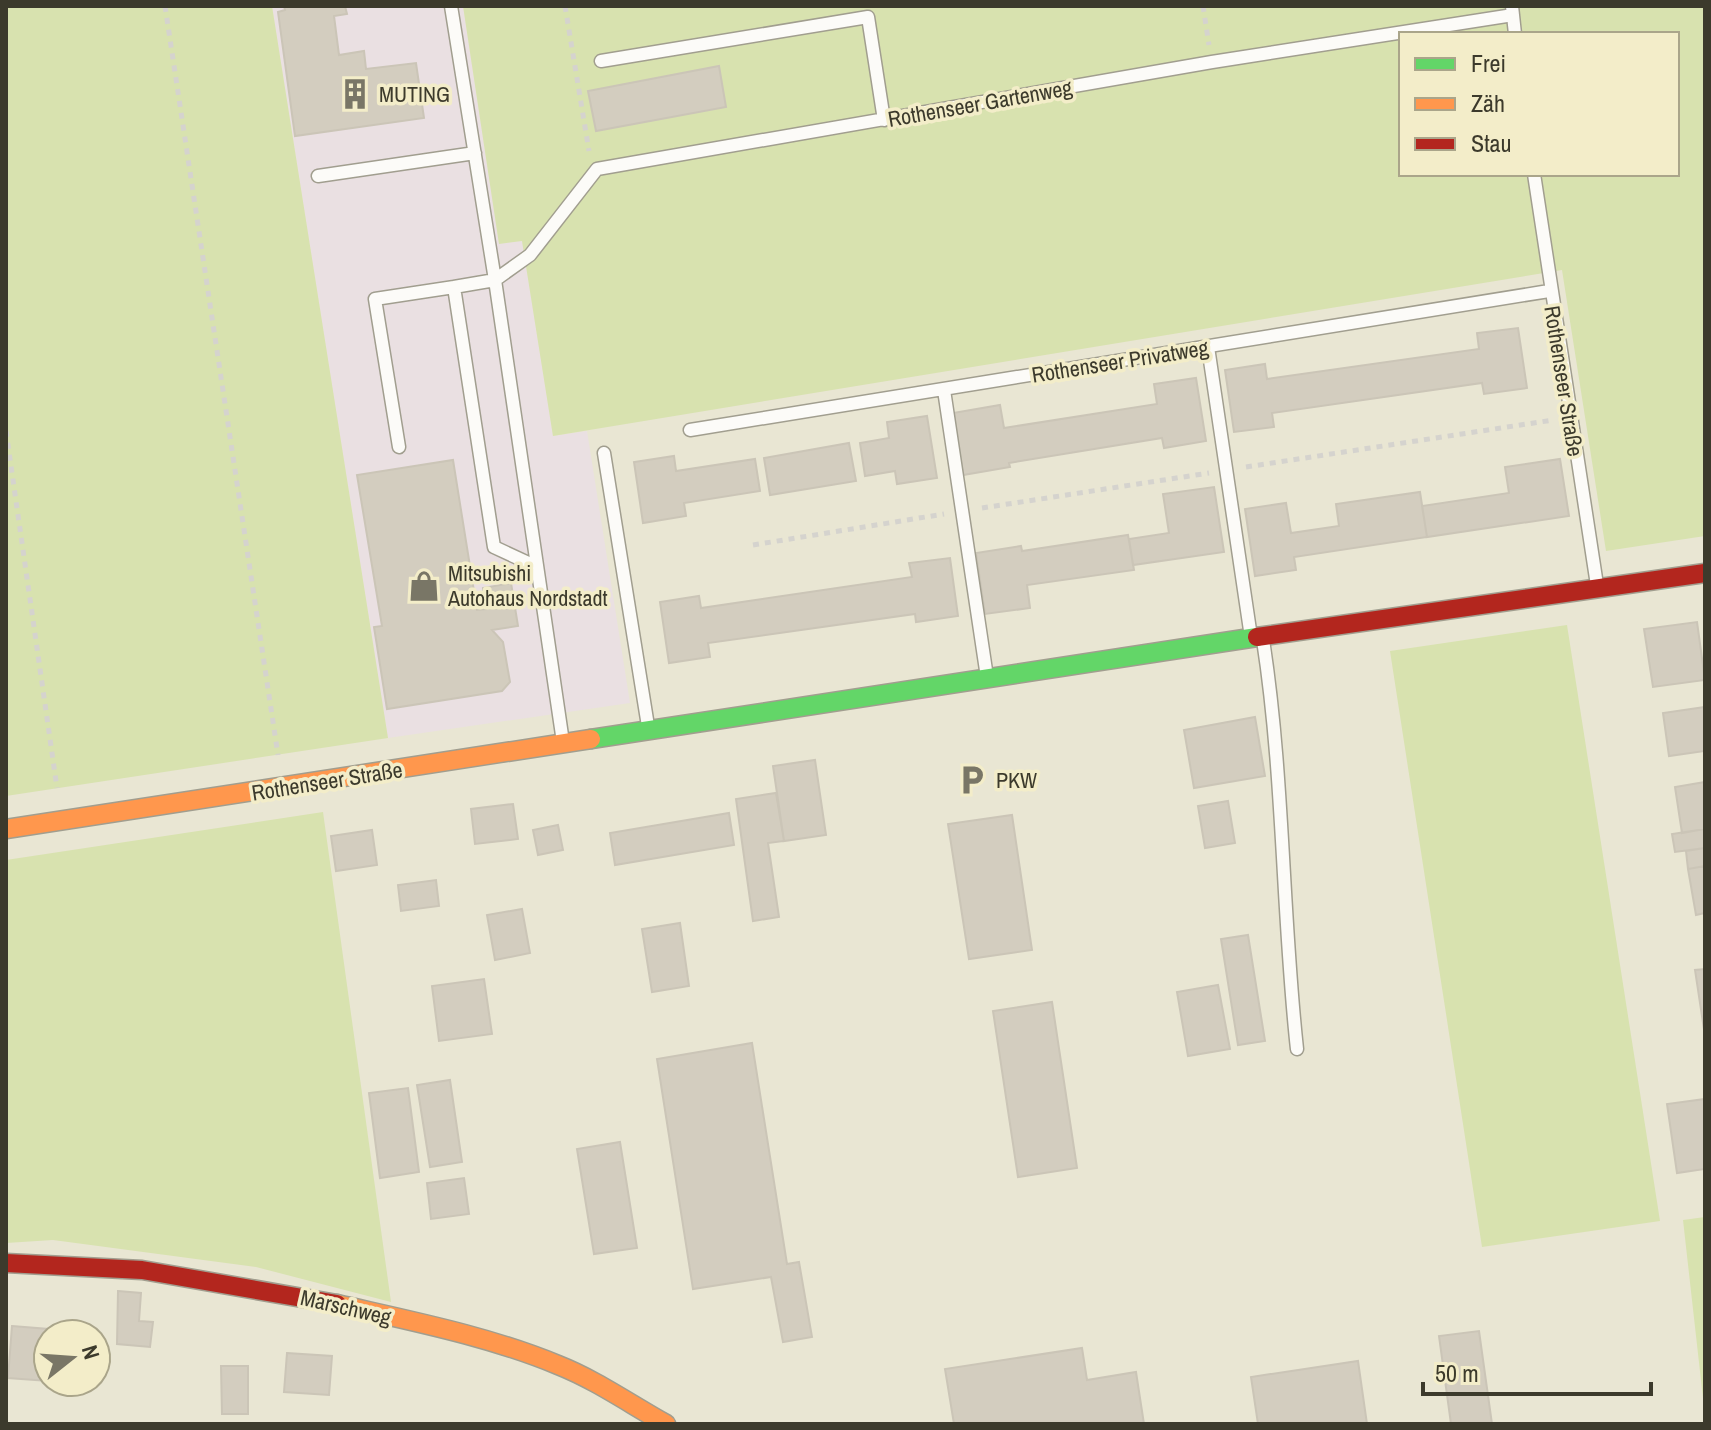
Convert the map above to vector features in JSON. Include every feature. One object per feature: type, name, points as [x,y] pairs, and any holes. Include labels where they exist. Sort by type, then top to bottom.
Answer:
[{"type":"street","name":"Rothenseer Straße","points":[[6,829],[649,733],[1257,637],[1705,573]]},
{"type":"street","name":"Marschweg","points":[[6,1263],[64,1264],[172,1275],[289,1293],[404,1320],[544,1359],[666,1424]]},
{"type":"lane","points":[[451,6],[564,745]]},
{"type":"lane","points":[[1512,11],[1515,32]]},
{"type":"lane","name":"Rothenseer Gartenweg","points":[[597,169],[1512,11]]},
{"type":"lane","points":[[601,61],[868,17],[884,120]]},
{"type":"lane","points":[[318,176],[475,153]]},
{"type":"lane","points":[[399,447],[375,299],[495,280],[530,255],[597,169]]},
{"type":"lane","name":"Rothenseer Straße","points":[[1534,176],[1549,291],[1597,588]]},
{"type":"lane","points":[[454,287],[494,547],[537,567]]},
{"type":"lane","name":"Rothenseer Privatweg","points":[[690,430],[1549,291]]},
{"type":"lane","points":[[1208,347],[1226,471],[1257,637],[1283,830],[1286,933],[1297,1049]]},
{"type":"lane","points":[[944,390],[987,680]]},
{"type":"lane","points":[[604,453],[649,733]]},
{"type":"path","points":[[165,6],[283,788]]},
{"type":"path","points":[[565,6],[591,163],[597,169]]},
{"type":"path","points":[[1203,6],[1212,62]]},
{"type":"path","points":[[753,545],[1570,418]]},
{"type":"path","points":[[6,431],[62,821]]},
{"type":"shaded area","points":[[272,6],[463,6],[499,243],[522,240],[553,436],[587,431],[630,703],[388,738]]},
{"type":"green space","points":[[6,6],[272,6],[388,738],[6,796]]},
{"type":"green space","points":[[463,6],[1705,6],[1705,536],[1606,551],[1562,270],[553,436],[522,241],[499,244]]},
{"type":"green space","points":[[1567,625],[1660,1221],[1482,1247],[1390,651]]},
{"type":"green space","points":[[323,812],[391,1302],[256,1267],[53,1240],[6,1243],[6,860]]},
{"type":"green space","points":[[1705,1217],[1705,1416],[1683,1220]]},
{"type":"building","name":"MUTING","points":[[284,6],[345,6],[347,14],[334,16],[339,55],[364,51],[366,69],[416,63],[424,118],[295,136],[278,12],[285,10]]},
{"type":"building","points":[[719,66],[726,107],[596,131],[588,91]]},
{"type":"building","points":[[1518,328],[1527,388],[1484,394],[1482,383],[1272,413],[1274,427],[1234,432],[1225,370],[1265,364],[1267,379],[1479,349],[1477,333]]},
{"type":"building","points":[[1196,378],[1206,441],[1164,448],[1162,438],[1009,463],[1010,467],[963,475],[953,413],[1000,405],[1004,428],[1157,404],[1154,384]]},
{"type":"building","points":[[927,416],[937,478],[897,484],[895,471],[865,476],[860,443],[889,438],[887,422]]},
{"type":"building","points":[[849,443],[856,481],[770,495],[764,458]]},
{"type":"building","points":[[674,456],[676,471],[755,459],[760,491],[684,503],[686,516],[643,523],[634,462]]},
{"type":"building","points":[[1560,459],[1569,516],[1427,537],[1422,506],[1509,493],[1505,467]]},
{"type":"building","name":"Mitsubishi Autohaus Nordstadt","points":[[453,460],[477,610],[486,609],[483,588],[511,583],[518,626],[492,630],[503,642],[510,682],[502,691],[387,709],[374,627],[382,626],[357,475]]},
{"type":"building","points":[[1214,487],[1224,552],[1133,565],[1129,539],[1169,533],[1163,494]]},
{"type":"building","points":[[1420,492],[1427,537],[1294,557],[1296,570],[1255,576],[1245,509],[1286,503],[1291,533],[1339,526],[1336,504]]},
{"type":"building","points":[[1128,535],[1134,570],[1027,585],[1030,608],[985,614],[976,553],[1021,546],[1022,551]]},
{"type":"building","points":[[950,558],[958,616],[916,622],[915,614],[708,643],[710,657],[669,663],[660,602],[699,596],[701,608],[912,577],[909,563]]},
{"type":"building","points":[[1697,622],[1705,680],[1653,687],[1644,629]]},
{"type":"building","points":[[1705,707],[1705,751],[1669,756],[1663,713]]},
{"type":"building","points":[[1255,717],[1265,776],[1194,788],[1184,730]]},
{"type":"building","points":[[815,760],[826,835],[784,841],[773,766]]},
{"type":"building","points":[[1705,782],[1705,829],[1682,833],[1675,787]]},
{"type":"building","points":[[776,793],[784,841],[768,843],[779,917],[753,921],[736,799]]},
{"type":"building","points":[[1228,801],[1235,843],[1205,848],[1198,806]]},
{"type":"building","points":[[513,804],[518,839],[475,844],[471,809]]},
{"type":"building","points":[[729,813],[734,845],[615,865],[610,833]]},
{"type":"building","points":[[1012,815],[1032,950],[969,959],[948,824]]},
{"type":"building","points":[[558,825],[563,850],[538,855],[533,830]]},
{"type":"building","points":[[1705,829],[1705,848],[1675,852],[1672,834]]},
{"type":"building","points":[[372,830],[377,865],[336,871],[331,836]]},
{"type":"building","points":[[1705,848],[1705,866],[1688,869],[1686,851]]},
{"type":"building","points":[[1705,866],[1705,913],[1696,915],[1688,869]]},
{"type":"building","points":[[436,880],[439,906],[401,911],[398,885]]},
{"type":"building","points":[[522,909],[530,953],[495,960],[487,915]]},
{"type":"building","points":[[680,923],[689,986],[652,992],[642,929]]},
{"type":"building","points":[[1248,935],[1265,1041],[1238,1045],[1221,939]]},
{"type":"building","points":[[1705,969],[1705,1036],[1695,970]]},
{"type":"building","points":[[484,979],[492,1034],[439,1041],[432,986]]},
{"type":"building","points":[[1218,985],[1230,1049],[1188,1056],[1177,992]]},
{"type":"building","points":[[1052,1002],[1077,1168],[1018,1177],[993,1011]]},
{"type":"building","points":[[752,1043],[787,1264],[799,1262],[812,1337],[783,1342],[771,1277],[693,1289],[657,1059]]},
{"type":"building","points":[[450,1080],[462,1162],[430,1167],[417,1085]]},
{"type":"building","points":[[408,1088],[419,1172],[380,1178],[369,1093]]},
{"type":"building","points":[[1705,1099],[1705,1169],[1677,1173],[1667,1104]]},
{"type":"building","points":[[620,1142],[637,1248],[594,1254],[577,1149]]},
{"type":"building","points":[[464,1178],[469,1214],[431,1219],[427,1183]]},
{"type":"building","points":[[118,1291],[141,1293],[139,1321],[153,1322],[150,1347],[117,1344]]},
{"type":"building","points":[[12,1326],[32,1328],[32,1380],[8,1378]]},
{"type":"building","points":[[1479,1331],[1492,1424],[1451,1424],[1439,1336]]},
{"type":"building","points":[[1082,1348],[1087,1380],[1136,1372],[1144,1424],[954,1424],[945,1369]]},
{"type":"building","points":[[287,1353],[332,1356],[329,1395],[284,1392]]},
{"type":"building","points":[[1358,1361],[1367,1424],[1258,1424],[1251,1377]]},
{"type":"building","points":[[221,1366],[248,1366],[248,1414],[222,1414]]},
{"type":"traffic: fast","points":[[591,739],[1257,637]]},
{"type":"traffic: slow","points":[[6,829],[591,739]]},
{"type":"traffic: slow","points":[[337,1304],[449,1330],[531,1355],[586,1378],[666,1424]]},
{"type":"traffic: jam","points":[[1257,637],[1705,573]]},
{"type":"traffic: jam","points":[[6,1263],[142,1270],[337,1304]]},
{"type":"place","name":"MUTING","points":[[355,94]]},
{"type":"place","name":"Mitsubishi Autohaus Nordstadt","points":[[424,586]]},
{"type":"place","name":"PKW","points":[[972,780]]}]
